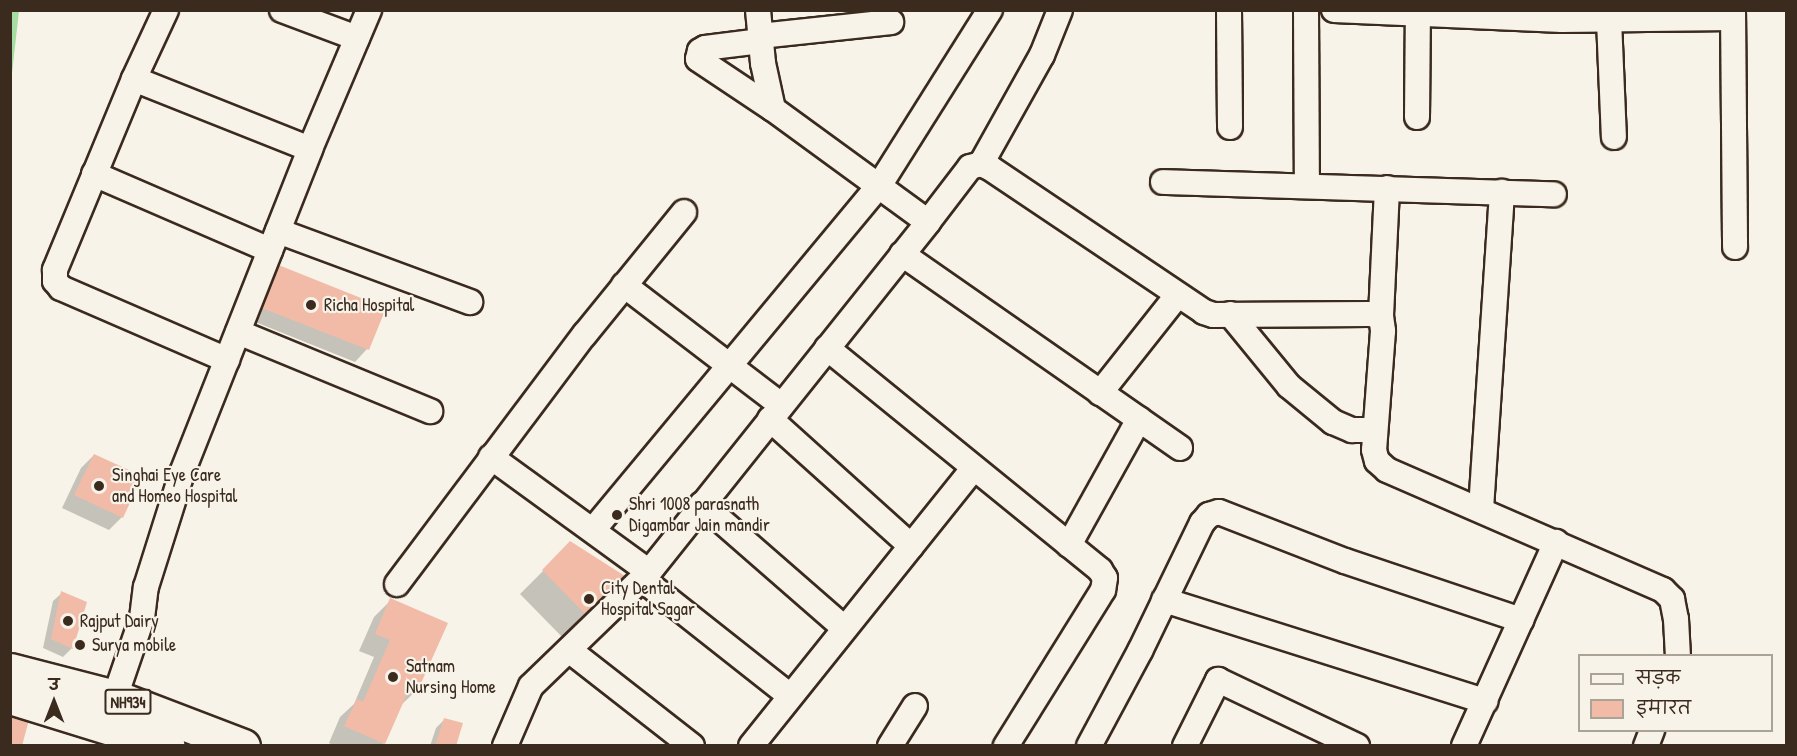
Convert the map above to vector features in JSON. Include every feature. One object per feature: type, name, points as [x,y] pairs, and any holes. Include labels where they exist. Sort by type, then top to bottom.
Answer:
[{"type":"highway","name":"NH934","points":[[10,670],[114,697],[243,746]]},
{"type":"highway","name":"NH934","points":[[10,697],[168,746]]},
{"type":"street","points":[[166,10],[94,174],[55,270],[55,281],[61,288],[227,360]]},
{"type":"street","points":[[282,10],[357,38]]},
{"type":"street","points":[[114,697],[142,618],[146,587],[182,473],[310,149],[369,10]]},
{"type":"street","points":[[758,10],[773,109]]},
{"type":"street","points":[[593,530],[879,186],[990,10]]},
{"type":"street","points":[[981,164],[1042,55],[1060,10]]},
{"type":"street","points":[[1229,10],[1230,127]]},
{"type":"street","points":[[1306,10],[1307,186]]},
{"type":"street","points":[[1334,10],[1609,20],[1733,14],[1735,247]]},
{"type":"street","points":[[1417,117],[1418,13]]},
{"type":"street","points":[[1609,20],[1614,137]]},
{"type":"street","points":[[891,22],[761,38],[705,48],[698,54],[698,59],[773,109],[927,222]]},
{"type":"street","points":[[134,79],[310,149]]},
{"type":"street","points":[[505,746],[531,686],[646,575],[970,167],[981,164],[990,168],[1204,312],[1381,316]]},
{"type":"street","points":[[94,174],[274,241],[470,302]]},
{"type":"street","points":[[1163,182],[1554,194]]},
{"type":"street","points":[[1387,188],[1381,316],[1383,331],[1374,450],[1377,461],[1386,469],[1663,590],[1672,599],[1676,619],[1678,654]]},
{"type":"street","points":[[1481,509],[1502,192]]},
{"type":"street","points":[[398,584],[491,457],[624,285],[684,212]]},
{"type":"street","points":[[902,254],[1180,448]]},
{"type":"street","points":[[624,285],[729,366],[911,546]]},
{"type":"street","points":[[1100,393],[1177,296]]},
{"type":"street","points":[[1230,314],[1289,386],[1333,422],[1352,430],[1376,430]]},
{"type":"street","points":[[238,332],[430,411]]},
{"type":"street","points":[[826,348],[1100,570],[1105,578],[1103,590],[1006,746]]},
{"type":"street","points":[[1069,545],[1139,419]]},
{"type":"street","points":[[491,457],[593,530],[790,696]]},
{"type":"street","points":[[751,746],[975,468]]},
{"type":"street","points":[[702,504],[844,628]]},
{"type":"street","points":[[1089,746],[1202,523],[1209,515],[1220,512],[1346,561],[1521,620]]},
{"type":"street","points":[[1464,746],[1556,542]]},
{"type":"street","points":[[1164,600],[1485,701]]},
{"type":"street","points":[[569,650],[692,746]]},
{"type":"street","points":[[1185,746],[1218,680],[1357,746]]},
{"type":"street","points":[[890,746],[915,706]]},
{"type":"green space","points":[[10,11],[19,11],[11,82]]},
{"type":"building","points":[[276,264],[386,308],[369,350],[259,307]]},
{"type":"building","points":[[94,454],[142,476],[123,518],[74,495]]},
{"type":"building","name":"City Dental Hospital Sagar","points":[[570,541],[628,578],[590,619],[542,570]]},
{"type":"building","name":"Rajput Dairy","points":[[61,591],[87,602],[73,649],[51,639]]},
{"type":"building","points":[[390,598],[448,623],[418,690],[410,687],[385,744],[344,726],[357,699],[363,702],[390,640],[375,634]]},
{"type":"building","points":[[10,708],[31,712],[22,746],[10,746]]},
{"type":"building","points":[[444,718],[463,723],[456,746],[435,746]]},
{"type":"place","name":"Richa Hospital","points":[[311,305]]},
{"type":"place","name":"Singhai Eye Care and Homeo Hospital","points":[[99,486]]},
{"type":"place","name":"Shri 1008 parasnath Digambar Jain mandir","points":[[617,515]]},
{"type":"place","name":"City Dental Hospital Sagar","points":[[589,599]]},
{"type":"place","name":"Rajput Dairy","points":[[68,621]]},
{"type":"place","name":"Surya mobile","points":[[80,645]]},
{"type":"place","name":"Satnam Nursing Home","points":[[393,677]]}]
